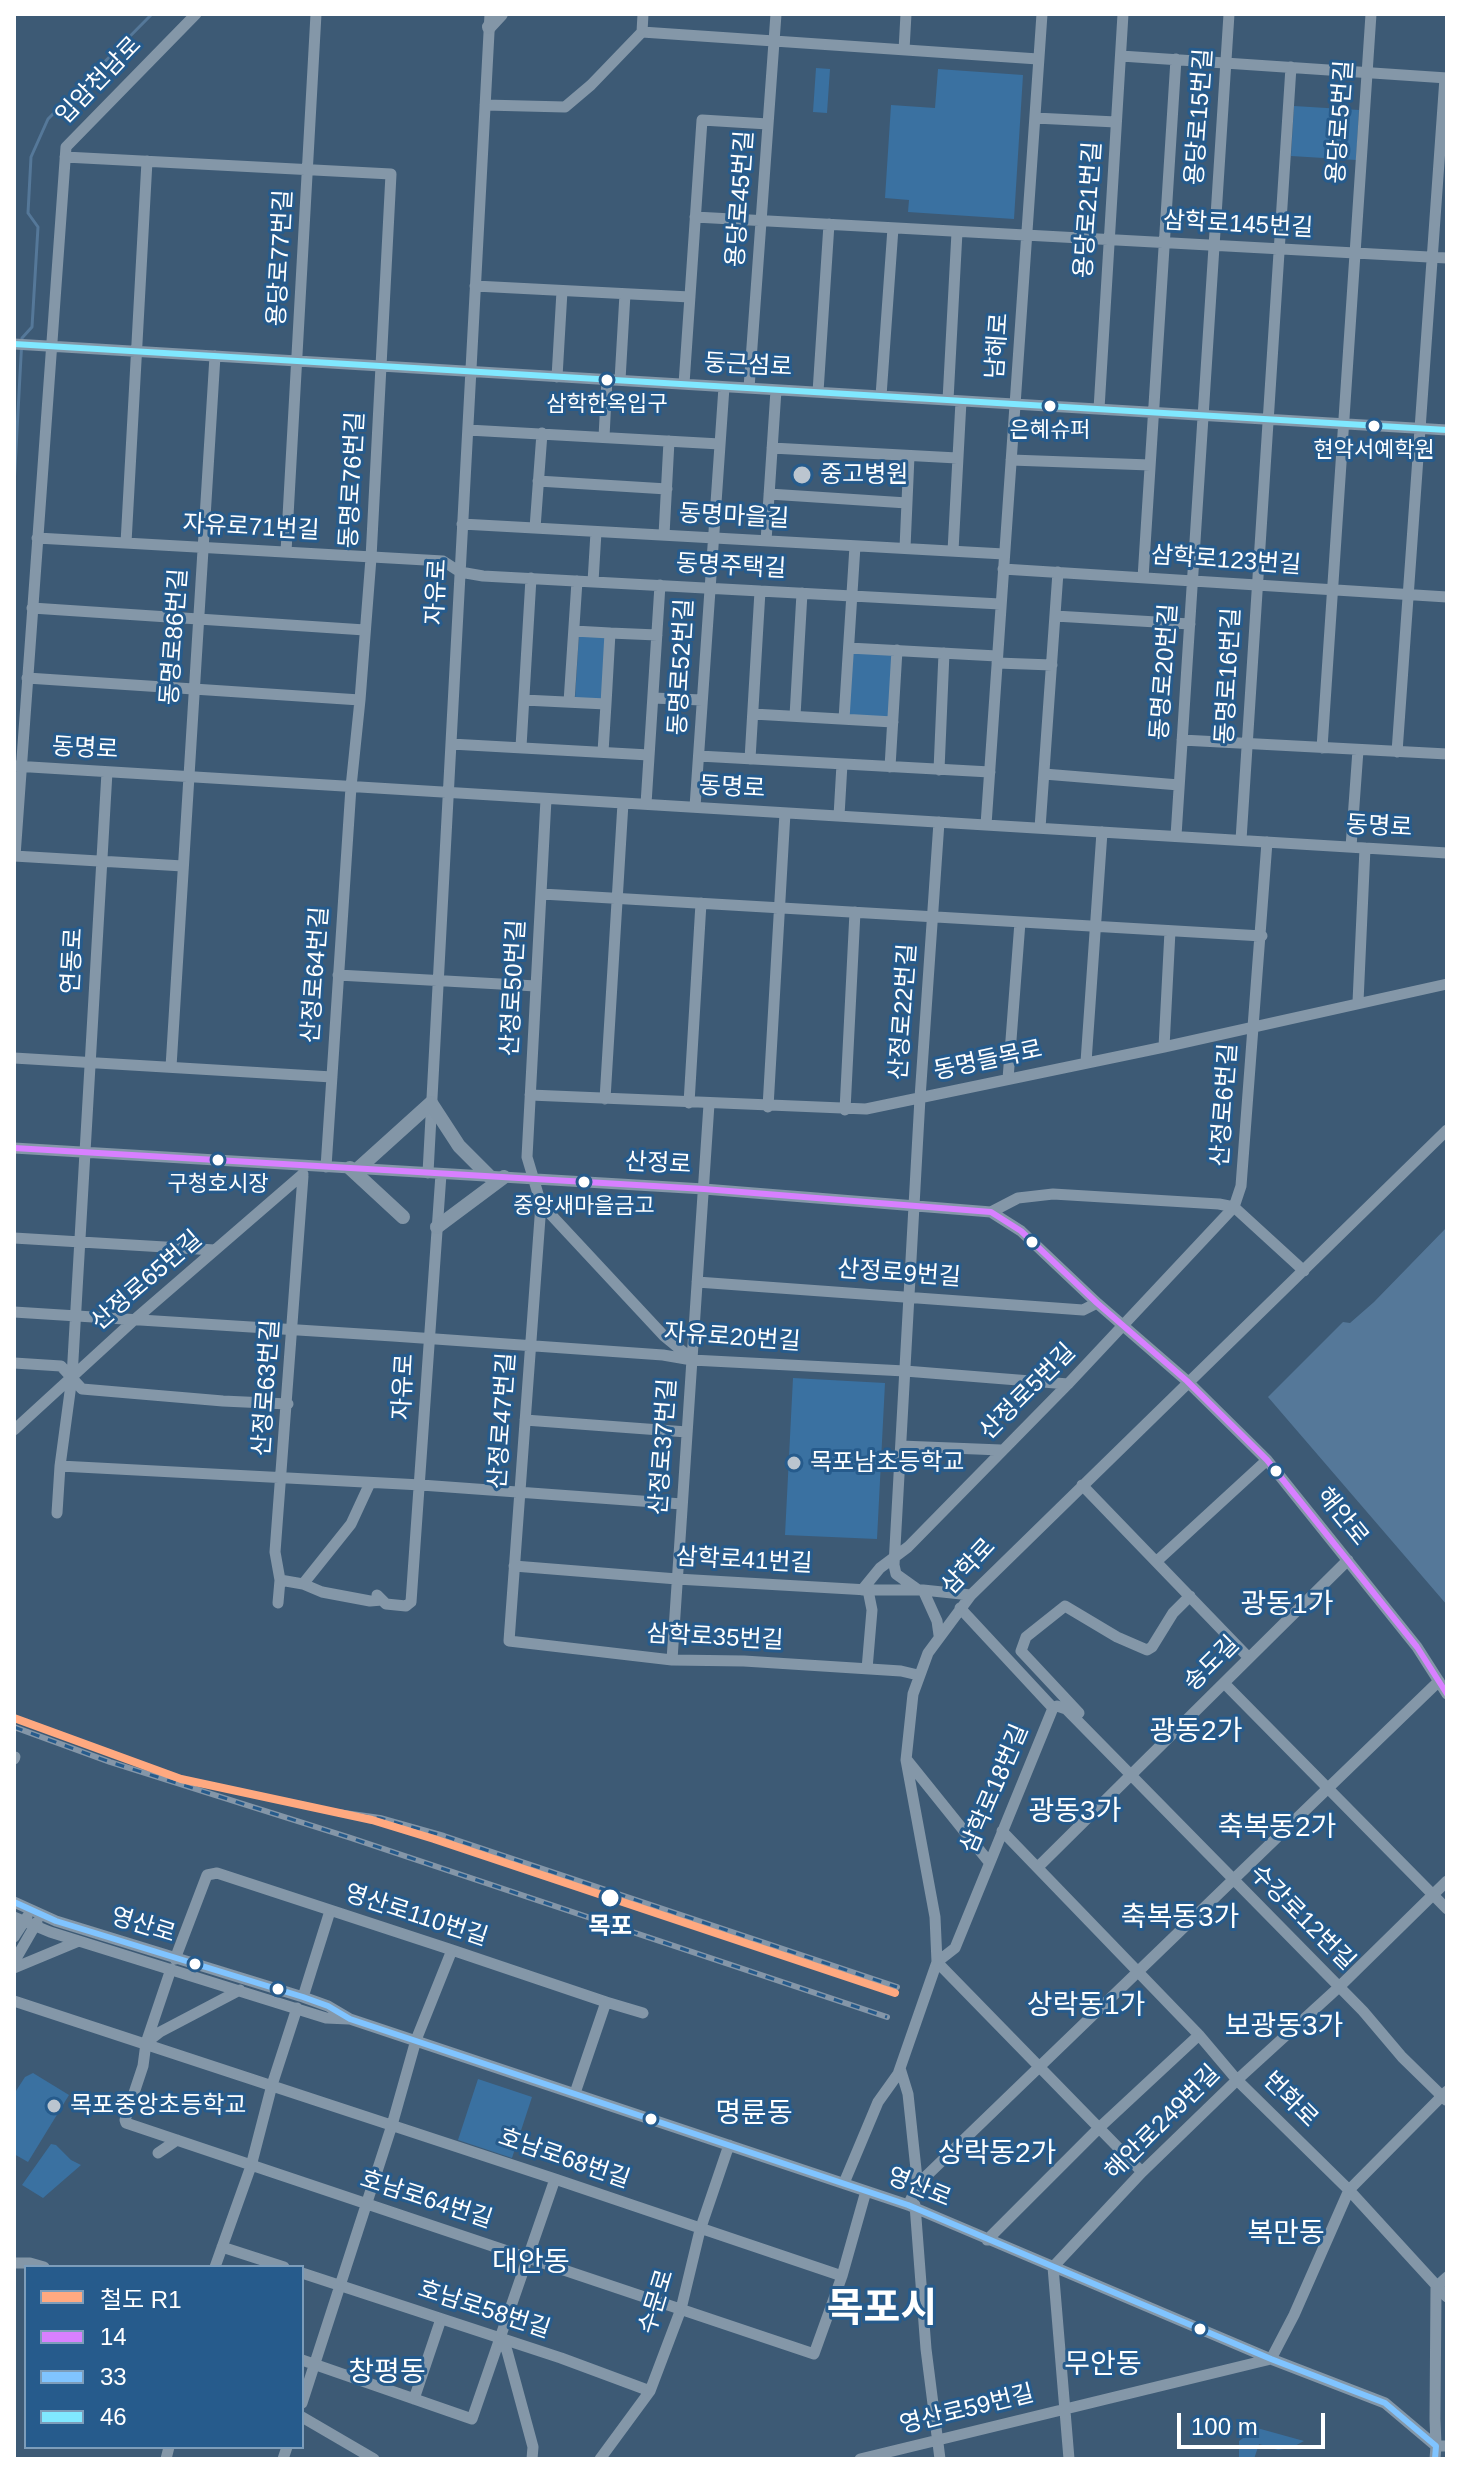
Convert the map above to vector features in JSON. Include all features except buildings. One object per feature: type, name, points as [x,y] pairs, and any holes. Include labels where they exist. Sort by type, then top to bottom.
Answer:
[{"type":"main road","points":[[488,18],[501,14]]},
{"type":"main road","points":[[403,1217],[354,1168],[431,1103],[459,1146],[497,1177],[437,1227]]},
{"type":"street","name":"입암천남로","points":[[14,856],[17,767],[27,678],[66,147],[196,14]]},
{"type":"street","name":"용당로77번길","points":[[286,552],[316,14]]},
{"type":"street","points":[[485,105],[565,107],[642,32],[643,14]]},
{"type":"street","name":"용당로45번길","points":[[749,388],[776,14]]},
{"type":"street","points":[[904,50],[906,14]]},
{"type":"street","name":"남해로","points":[[986,825],[1042,14]]},
{"type":"street","name":"용당로21번길","points":[[1099,409],[1123,14]]},
{"type":"street","name":"용당로15번길","points":[[1203,415],[1229,14]]},
{"type":"street","name":"용당로5번길","points":[[1322,748],[1371,14]]},
{"type":"street","name":"자유로","points":[[428,1173],[488,18]]},
{"type":"street","points":[[642,32],[1038,59]]},
{"type":"street","points":[[1121,56],[1446,78],[1397,752]]},
{"type":"street","points":[[1143,578],[1176,59]]},
{"type":"street","name":"동명로16번길","points":[[1241,840],[1291,67]]},
{"type":"street","points":[[1035,118],[1116,122]]},
{"type":"street","points":[[684,384],[702,120],[768,124]]},
{"type":"street","points":[[65,157],[308,169]]},
{"type":"street","points":[[126,543],[147,161]]},
{"type":"street","name":"동명로76번길","points":[[308,169],[391,174],[371,558],[351,787]]},
{"type":"street","name":"삼학로145번길","points":[[695,217],[1447,258]]},
{"type":"street","points":[[818,392],[829,224]]},
{"type":"street","points":[[881,396],[893,228]]},
{"type":"street","points":[[953,551],[957,458],[954,400],[957,232]]},
{"type":"street","points":[[475,286],[690,297]]},
{"type":"street","points":[[557,377],[562,291]]},
{"type":"street","points":[[604,437],[625,294]]},
{"type":"street","name":"둥근섬로","points":[[14,344],[1447,430]]},
{"type":"street","name":"동명로86번길","points":[[171,1067],[215,356]]},
{"type":"street","name":"동명로52번길","points":[[695,807],[724,387]]},
{"type":"street","points":[[766,541],[776,390]]},
{"type":"street","name":"동명로20번길","points":[[1176,836],[1203,415]]},
{"type":"street","points":[[468,430],[720,444]]},
{"type":"street","points":[[535,528],[542,433]]},
{"type":"street","points":[[664,535],[669,441]]},
{"type":"street","points":[[772,448],[957,458]]},
{"type":"street","points":[[905,548],[909,456]]},
{"type":"street","points":[[1011,460],[1150,465]]},
{"type":"street","points":[[538,481],[667,489]]},
{"type":"street","points":[[769,494],[907,503]]},
{"type":"street","name":"동명마을길","points":[[462,524],[1004,554]]},
{"type":"street","points":[[593,582],[596,532]]},
{"type":"street","name":"자유로71번길","points":[[37,538],[443,561],[460,572]]},
{"type":"street","points":[[844,719],[855,546]]},
{"type":"street","name":"삼학로123번길","points":[[1003,569],[1447,597]]},
{"type":"street","name":"동명주택길","points":[[460,572],[1000,604]]},
{"type":"street","points":[[1040,828],[1058,572]]},
{"type":"street","points":[[521,747],[531,578]]},
{"type":"street","points":[[569,702],[577,581]]},
{"type":"street","points":[[646,804],[660,585]]},
{"type":"street","points":[[750,759],[760,591]]},
{"type":"street","points":[[795,716],[802,593]]},
{"type":"street","points":[[32,608],[365,630]]},
{"type":"street","points":[[1055,616],[1190,624]]},
{"type":"street","points":[[574,631],[657,635]]},
{"type":"street","points":[[603,752],[610,633]]},
{"type":"street","points":[[849,648],[944,653],[1052,665]]},
{"type":"street","points":[[890,767],[897,650]]},
{"type":"street","points":[[939,770],[944,653]]},
{"type":"street","points":[[27,678],[360,700]]},
{"type":"street","points":[[653,698],[702,700]]},
{"type":"street","points":[[524,700],[606,704]]},
{"type":"street","points":[[753,714],[893,722]]},
{"type":"street","points":[[1182,740],[1447,754]]},
{"type":"street","points":[[451,744],[649,755]]},
{"type":"street","points":[[1351,847],[1358,750]]},
{"type":"street","points":[[699,756],[990,772]]},
{"type":"street","points":[[839,816],[842,764]]},
{"type":"street","name":"동명로","points":[[17,767],[1447,853]]},
{"type":"street","name":"연동로","points":[[57,1513],[72,1377],[107,772]]},
{"type":"street","points":[[1044,774],[1179,785]]},
{"type":"street","name":"산정로64번길","points":[[326,1167],[351,787]]},
{"type":"street","name":"산정로50번길","points":[[541,1204],[527,1157],[546,799]]},
{"type":"street","points":[[605,1099],[623,803]]},
{"type":"street","points":[[768,1107],[785,813]]},
{"type":"street","name":"산정로22번길","points":[[896,1558],[920,1098],[939,822]]},
{"type":"street","points":[[1086,1062],[1102,832]]},
{"type":"street","name":"산정로6번길","points":[[1234,1207],[1241,1186],[1267,842]]},
{"type":"street","points":[[1358,1002],[1365,848]]},
{"type":"street","points":[[14,856],[183,866]]},
{"type":"street","points":[[542,894],[1262,936]]},
{"type":"street","points":[[689,1103],[701,903]]},
{"type":"street","points":[[845,1110],[855,912]]},
{"type":"street","points":[[1008,1079],[1020,922]]},
{"type":"street","points":[[1164,1047],[1170,931]]},
{"type":"street","points":[[338,975],[536,986]]},
{"type":"street","name":"동명들목로","points":[[530,1095],[866,1109],[1447,984]]},
{"type":"street","points":[[14,1058],[332,1077]]},
{"type":"street","name":"산정로37번길","points":[[672,1660],[709,1104]]},
{"type":"street","name":"삼학로","points":[[844,2183],[878,2102],[900,2068],[937,1962],[935,1917],[906,1760],[909,1715],[918,1675],[939,1635],[971,1595],[1447,1130]]},
{"type":"street","name":"산정로","points":[[14,1148],[304,1171],[326,1167],[354,1168],[704,1189],[991,1212],[1021,1231],[1097,1303],[1187,1381]]},
{"type":"street","name":"산정로65번길","points":[[14,1430],[304,1171]]},
{"type":"street","name":"산정로63번길","points":[[278,1603],[280,1580],[275,1552],[304,1171]]},
{"type":"street","name":"자유로","points":[[303,1584],[322,1592],[370,1601],[379,1597],[386,1604],[406,1606],[411,1602],[441,1174]]},
{"type":"street","points":[[991,1212],[1018,1198],[1053,1194],[1214,1203],[1234,1207],[1304,1271]]},
{"type":"street","points":[[541,1204],[664,1336],[692,1360]]},
{"type":"street","name":"산정로47번길","points":[[509,1641],[541,1204]]},
{"type":"street","points":[[1123,1326],[1234,1207]]},
{"type":"street","points":[[14,1238],[215,1250]]},
{"type":"street","name":"산정로9번길","points":[[697,1282],[1083,1310],[1097,1303]]},
{"type":"street","name":"자유로20번길","points":[[14,1312],[1068,1384]]},
{"type":"street","name":"산정로5번길","points":[[865,1590],[880,1568],[896,1558],[1123,1326]]},
{"type":"street","points":[[14,1363],[61,1366],[82,1389],[288,1404]]},
{"type":"street","name":"해안로","points":[[1187,1381],[1267,1460],[1417,1647],[1447,1694]]},
{"type":"street","points":[[525,1420],[687,1432]]},
{"type":"street","points":[[901,1446],[1001,1450]]},
{"type":"street","points":[[1157,1561],[1267,1460]]},
{"type":"street","points":[[60,1466],[421,1485],[682,1504]]},
{"type":"street","points":[[280,1580],[303,1584],[351,1524],[370,1483]]},
{"type":"street","points":[[1082,1485],[1249,1658]]},
{"type":"street","points":[[896,1558],[896,1574],[920,1590],[937,1621],[939,1635]]},
{"type":"street","name":"송도길","points":[[1038,1867],[1348,1560]]},
{"type":"street","name":"삼학로41번길","points":[[514,1566],[677,1579],[971,1595]]},
{"type":"street","points":[[865,1590],[872,1610],[867,1669]]},
{"type":"street","points":[[1088,1732],[1091,1726],[1021,1651],[1026,1637],[1065,1606],[1117,1637],[1147,1650],[1173,1613],[1190,1596]]},
{"type":"street","name":"삼학로18번길","points":[[937,1962],[955,1948],[1053,1708],[960,1608]]},
{"type":"street","name":"삼학로35번길","points":[[509,1641],[672,1660],[744,1661],[901,1671],[918,1675]]},
{"type":"street","points":[[919,2183],[1439,1681]]},
{"type":"street","points":[[1224,1683],[1447,1909]]},
{"type":"street","name":"수강로12번길","points":[[1053,1708],[1066,1709],[1339,1987],[1402,2057],[1445,2096]]},
{"type":"street","points":[[906,1760],[989,1862]]},
{"type":"street","name":"번화로","points":[[1002,1831],[1199,2035],[1237,2080],[1349,2190],[1447,2297]]},
{"type":"street","name":"영산로110번길","points":[[173,1964],[207,1875],[223,1874],[643,2013]]},
{"type":"street","name":"해안로249번길","points":[[1053,2267],[1142,2172],[1447,1881]]},
{"type":"street","name":"영산로","points":[[14,1902],[29,1918],[79,1941],[303,1997],[328,2006],[350,2019],[911,2207],[1271,2359],[1385,2403],[1439,2451]]},
{"type":"street","points":[[303,1997],[330,1911]]},
{"type":"street","points":[[14,1937],[29,1918]]},
{"type":"street","points":[[14,1965],[29,1918]]},
{"type":"street","name":"영산로","points":[[29,1918],[326,2018],[350,2019]]},
{"type":"street","points":[[14,1965],[79,1941]]},
{"type":"street","points":[[304,2397],[392,2125],[416,2040],[452,1950]]},
{"type":"street","points":[[937,1962],[1142,2172]]},
{"type":"street","points":[[146,2043],[173,1964]]},
{"type":"street","points":[[146,2043],[160,2032],[240,1990]]},
{"type":"street","name":"호남로68번길","points":[[14,2001],[842,2276]]},
{"type":"street","points":[[575,2093],[606,2002]]},
{"type":"street","points":[[216,2265],[251,2166],[272,2085],[297,2008]]},
{"type":"street","points":[[987,2240],[1100,2127],[1199,2035]]},
{"type":"street","name":"호남로64번길","points":[[146,2043],[143,2066],[125,2120],[251,2166],[814,2354],[842,2276]]},
{"type":"street","points":[[900,2068],[908,2094],[919,2183],[911,2207],[940,2459]]},
{"type":"street","points":[[1271,2359],[1294,2315],[1349,2190],[1445,2096]]},
{"type":"street","points":[[158,2153],[177,2140]]},
{"type":"street","name":"수문로","points":[[600,2459],[650,2391],[681,2309],[700,2230],[729,2145]]},
{"type":"street","points":[[304,2361],[472,2419],[555,2179]]},
{"type":"street","points":[[842,2276],[866,2191]]},
{"type":"street","points":[[222,2247],[278,2265]]},
{"type":"street","points":[[1053,2267],[1069,2459]]},
{"type":"street","name":"호남로58번길","points":[[304,2274],[650,2391]]},
{"type":"street","points":[[1439,2451],[1436,2287],[1447,2277]]},
{"type":"street","points":[[414,2399],[441,2319]]},
{"type":"street","points":[[501,2339],[533,2447],[532,2459]]},
{"type":"street","name":"영산로59번길","points":[[860,2459],[1271,2359]]},
{"type":"street","points":[[304,2418],[374,2459]]},
{"type":"shaded area","points":[[816,68],[830,69],[827,113],[813,112]]},
{"type":"shaded area","points":[[938,69],[1023,75],[1014,219],[908,212],[909,200],[885,198],[891,105],[935,108]]},
{"type":"shaded area","points":[[1294,106],[1359,110],[1356,160],[1291,156]]},
{"type":"shaded area","points":[[579,634],[607,636],[603,701],[575,699]]},
{"type":"shaded area","points":[[852,651],[894,653],[890,718],[848,716]]},
{"type":"shaded area","points":[[1447,1227],[1447,1605],[1268,1397],[1343,1322],[1350,1323],[1374,1302]]},
{"type":"shaded area","points":[[793,1378],[885,1383],[877,1539],[785,1535]]},
{"type":"shaded area","points":[[33,2073],[69,2095],[28,2162],[14,2154],[14,2094],[25,2077]]},
{"type":"shaded area","points":[[478,2079],[532,2097],[512,2158],[458,2140]]},
{"type":"shaded area","points":[[51,2144],[81,2165],[43,2198],[22,2185]]},
{"type":"shaded area","points":[[1257,2428],[1304,2441],[1278,2450],[1259,2444],[1254,2459],[1239,2459],[1239,2441]]},
{"type":"waterway","points":[[14,486],[22,338],[32,327],[38,227],[28,213],[31,157],[48,119],[152,14]]},
{"type":"railway","points":[[14,1727],[110,1762],[351,1838],[887,2017]]},
{"type":"railway","points":[[323,1810],[380,1818],[444,1836],[897,1987]]},
{"type":"rail line","name":"R1","points":[[14,1718],[181,1779],[372,1820],[434,1839],[895,1993]]},
{"type":"transit line","name":"46","points":[[14,344],[1447,430]]},
{"type":"transit line","name":"14","points":[[14,1148],[704,1189],[991,1212],[1021,1231],[1097,1303],[1187,1381],[1267,1460],[1417,1647],[1447,1694]]},
{"type":"transit line","name":"33","points":[[14,1902],[56,1921],[303,1997],[328,2006],[350,2019],[908,2205],[1271,2359],[1385,2403],[1436,2446],[1435,2459]]},
{"type":"place","name":"삼학한옥입구","points":[[607,380]]},
{"type":"place","name":"은혜슈퍼","points":[[1050,406]]},
{"type":"place","name":"현악서예학원","points":[[1374,426]]},
{"type":"place","name":"중고병원","points":[[802,475]]},
{"type":"place","name":"구청호시장","points":[[218,1160]]},
{"type":"place","name":"중앙새마을금고","points":[[584,1182]]},
{"type":"place","name":"목포남초등학교","points":[[794,1463]]},
{"type":"place","name":"목포","points":[[610,1898]]},
{"type":"place","name":"목포중앙초등학교","points":[[54,2106]]},
{"type":"district","name":"광동1가","points":[[1287,1605]]},
{"type":"district","name":"광동2가","points":[[1196,1732]]},
{"type":"district","name":"광동3가","points":[[1075,1812]]},
{"type":"district","name":"축복동2가","points":[[1277,1828]]},
{"type":"district","name":"축복동3가","points":[[1180,1918]]},
{"type":"district","name":"상락동1가","points":[[1086,2006]]},
{"type":"district","name":"보광동3가","points":[[1284,2027]]},
{"type":"district","name":"명륜동","points":[[754,2114]]},
{"type":"district","name":"상락동2가","points":[[997,2154]]},
{"type":"district","name":"복만동","points":[[1286,2234]]},
{"type":"district","name":"대안동","points":[[531,2263]]},
{"type":"district","name":"목포시","points":[[882,2310]]},
{"type":"district","name":"무안동","points":[[1103,2365]]},
{"type":"district","name":"창평동","points":[[387,2373]]}]
